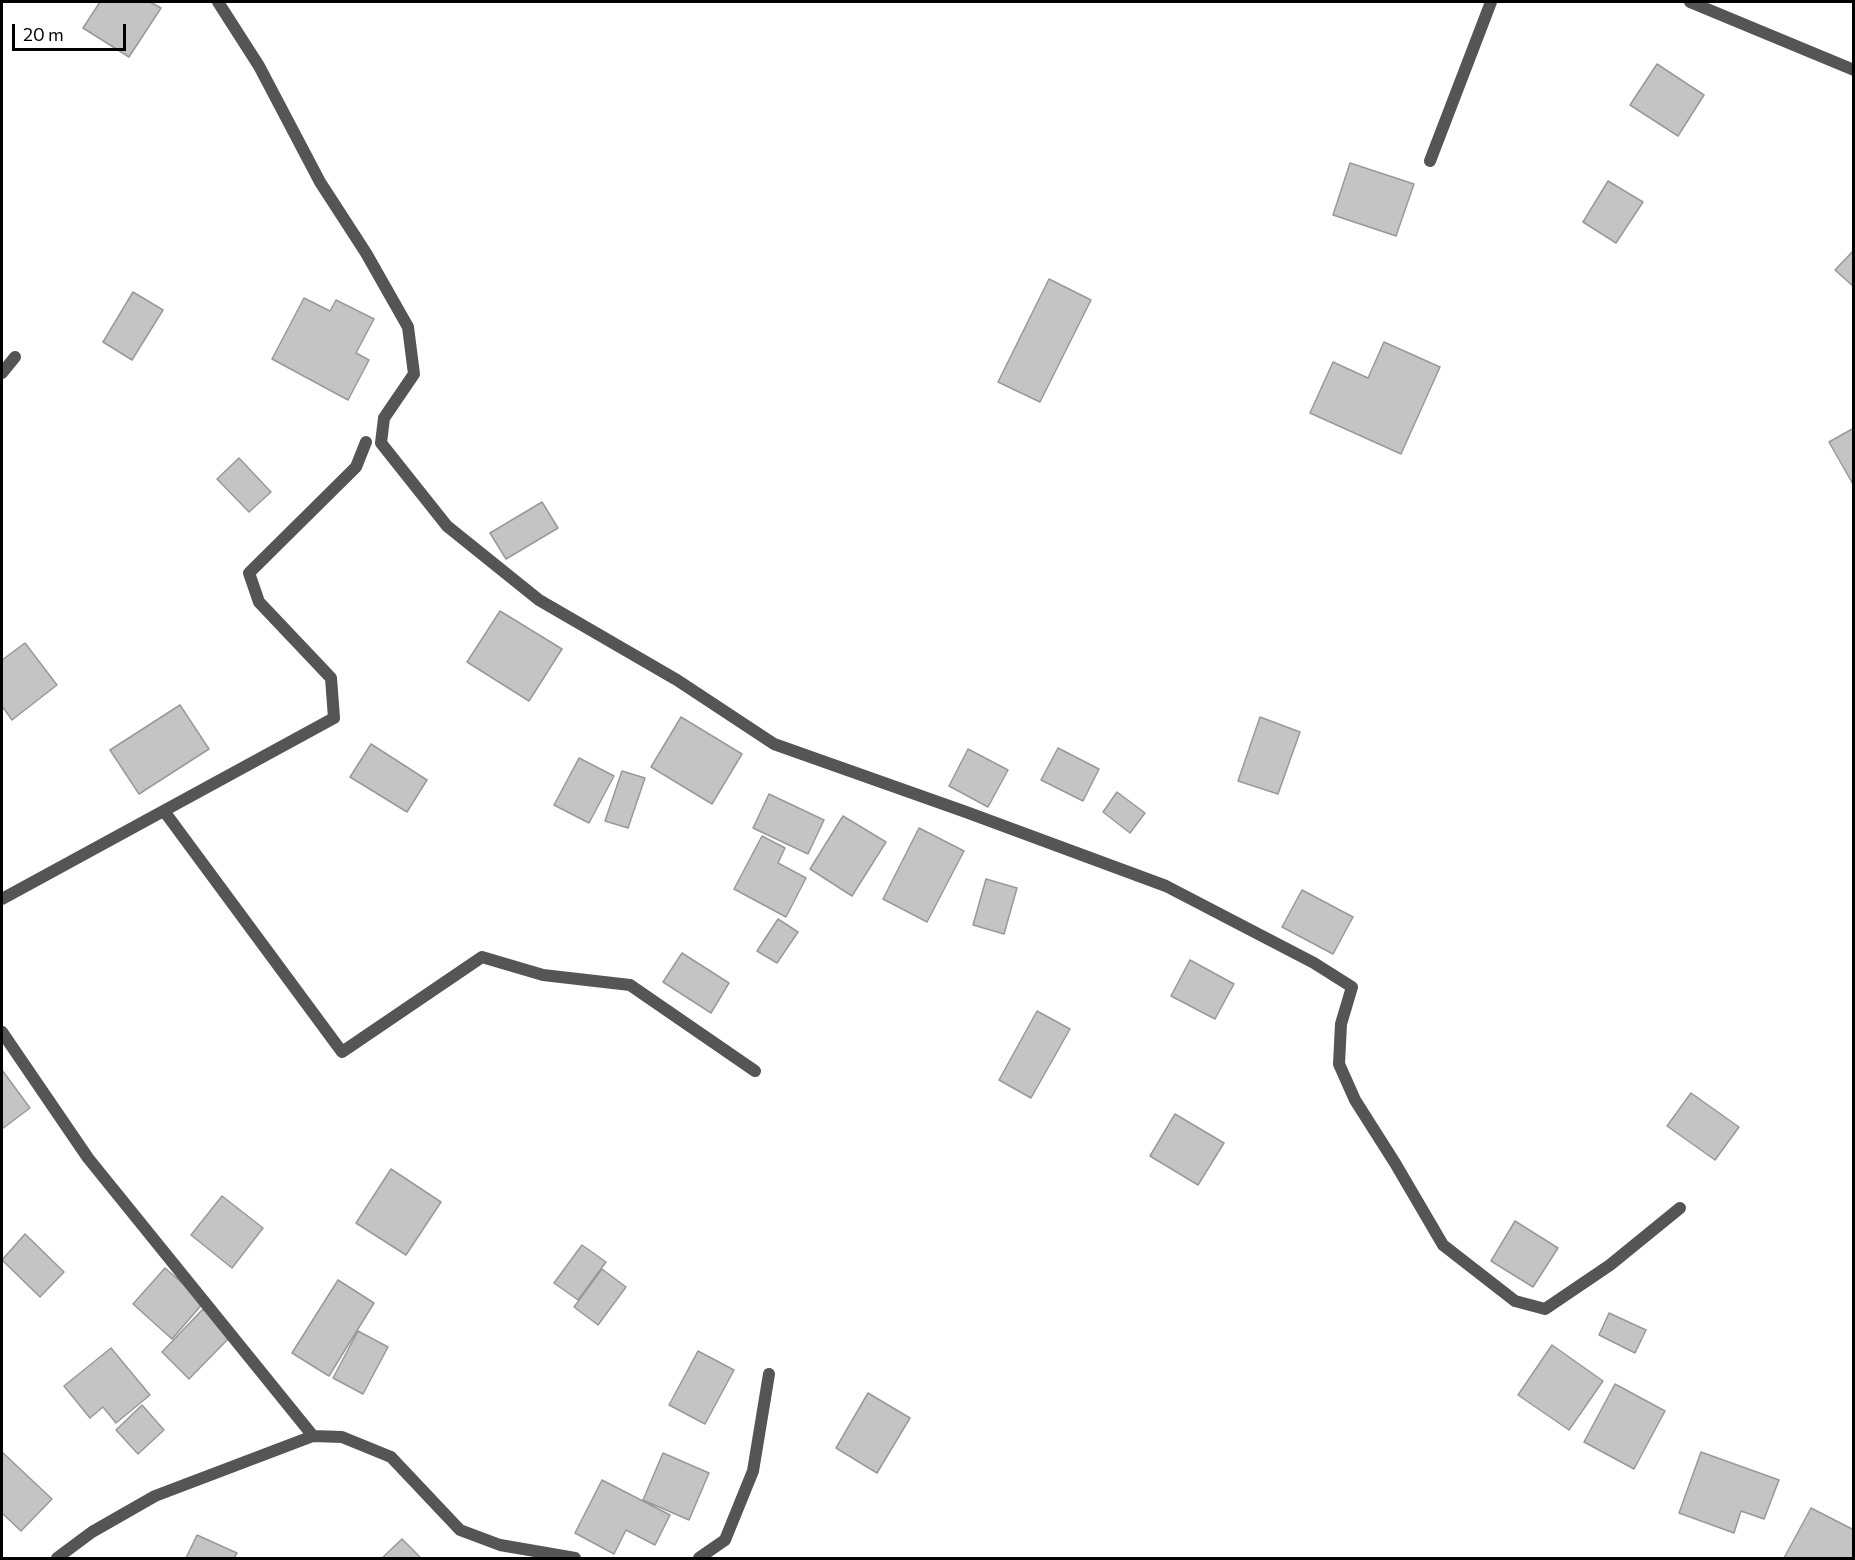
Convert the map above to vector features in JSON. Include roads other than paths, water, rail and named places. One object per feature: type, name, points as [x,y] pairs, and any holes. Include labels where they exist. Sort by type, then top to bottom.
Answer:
[{"type":"street","points":[[218,2],[259,66],[320,182],[366,253],[408,327],[414,374],[384,418],[381,443],[447,526],[539,600],[677,680],[774,744],[1166,886],[1314,963],[1352,987],[1341,1024],[1339,1064],[1355,1100],[1395,1162],[1443,1245],[1515,1301],[1545,1309],[1610,1265],[1680,1208]]},
{"type":"street","points":[[1430,161],[1491,2]]},
{"type":"street","points":[[1690,2],[1854,70]]},
{"type":"street","points":[[2,373],[15,357]]},
{"type":"street","points":[[2,899],[334,718],[331,678],[259,602],[249,573],[356,467],[366,442]]},
{"type":"street","points":[[164,811],[342,1052],[482,957],[543,975],[630,985],[755,1071]]},
{"type":"street","points":[[2,1032],[88,1158],[313,1436]]},
{"type":"street","points":[[699,1558],[725,1540],[753,1471],[769,1374]]},
{"type":"street","points":[[57,1558],[92,1532],[155,1496],[313,1436],[342,1437],[391,1457],[460,1530],[500,1545],[575,1558]]}]
